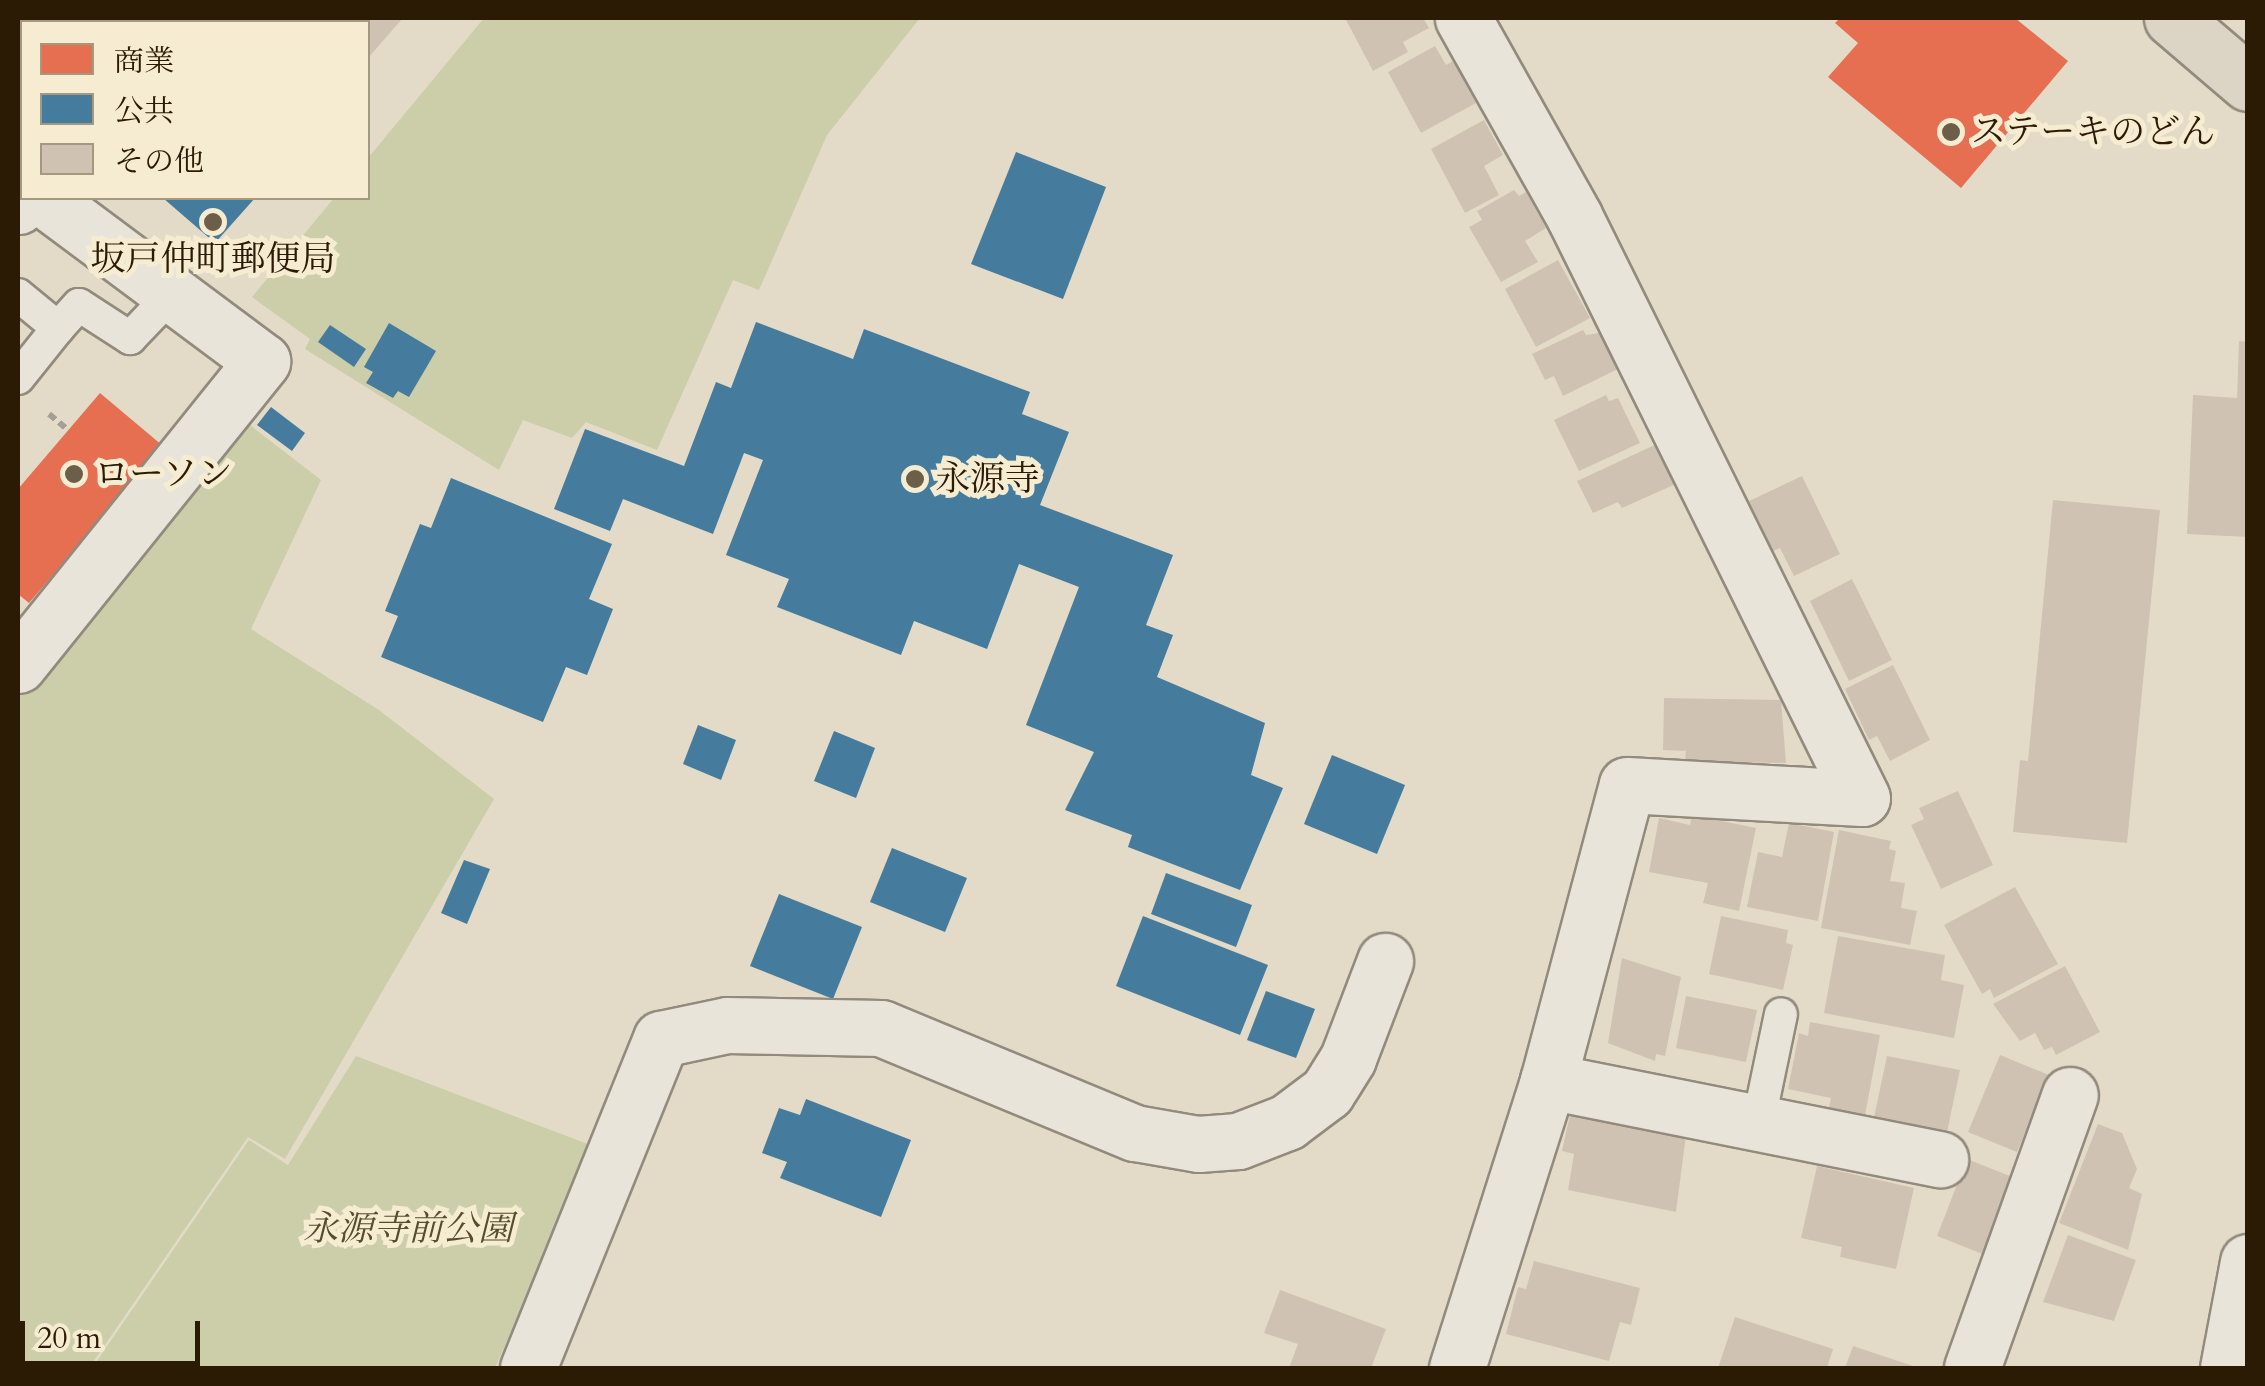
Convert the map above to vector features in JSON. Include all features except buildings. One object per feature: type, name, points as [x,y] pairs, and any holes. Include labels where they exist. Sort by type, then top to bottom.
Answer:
[{"type":"main road","points":[[2172,18],[2248,84]]},
{"type":"street","points":[[1457,1368],[1548,1081],[1627,786],[1862,798],[1583,234],[1463,18]]},
{"type":"street","points":[[18,665],[262,361],[46,200]]},
{"type":"street","points":[[528,1368],[661,1039],[727,1025],[881,1028],[1135,1133],[1198,1144],[1238,1141],[1288,1122],[1327,1092],[1348,1058],[1385,961]]},
{"type":"street","points":[[1548,1081],[1940,1159]]},
{"type":"street","points":[[1972,1368],[2070,1095]]},
{"type":"street","points":[[2228,1368],[2248,1262]]},
{"type":"lane","points":[[18,378],[79,305],[130,338],[173,293]]},
{"type":"lane","points":[[18,295],[58,328]]},
{"type":"lane","points":[[1758,1124],[1781,1014]]},
{"type":"green space","points":[[484,18],[920,18],[827,135],[759,290],[733,280],[657,450],[586,422],[572,438],[523,420],[499,470],[305,349],[310,339],[252,297],[332,200],[370,200],[370,156]]},
{"type":"green space","points":[[246,422],[321,480],[251,629],[379,710],[494,799],[285,1159],[248,1137],[89,1368],[18,1368],[18,679]]},
{"type":"green space","name":"永源寺前公園","points":[[356,1056],[593,1146],[495,1368],[92,1368],[249,1140],[288,1165]]},
{"type":"place","name":"ステーキのどん","points":[[1951,132]]},
{"type":"place","name":"坂戸仲町郵便局","points":[[213,222]]},
{"type":"place","name":"ローソン","points":[[74,474]]},
{"type":"place","name":"永源寺","points":[[915,479]]}]
